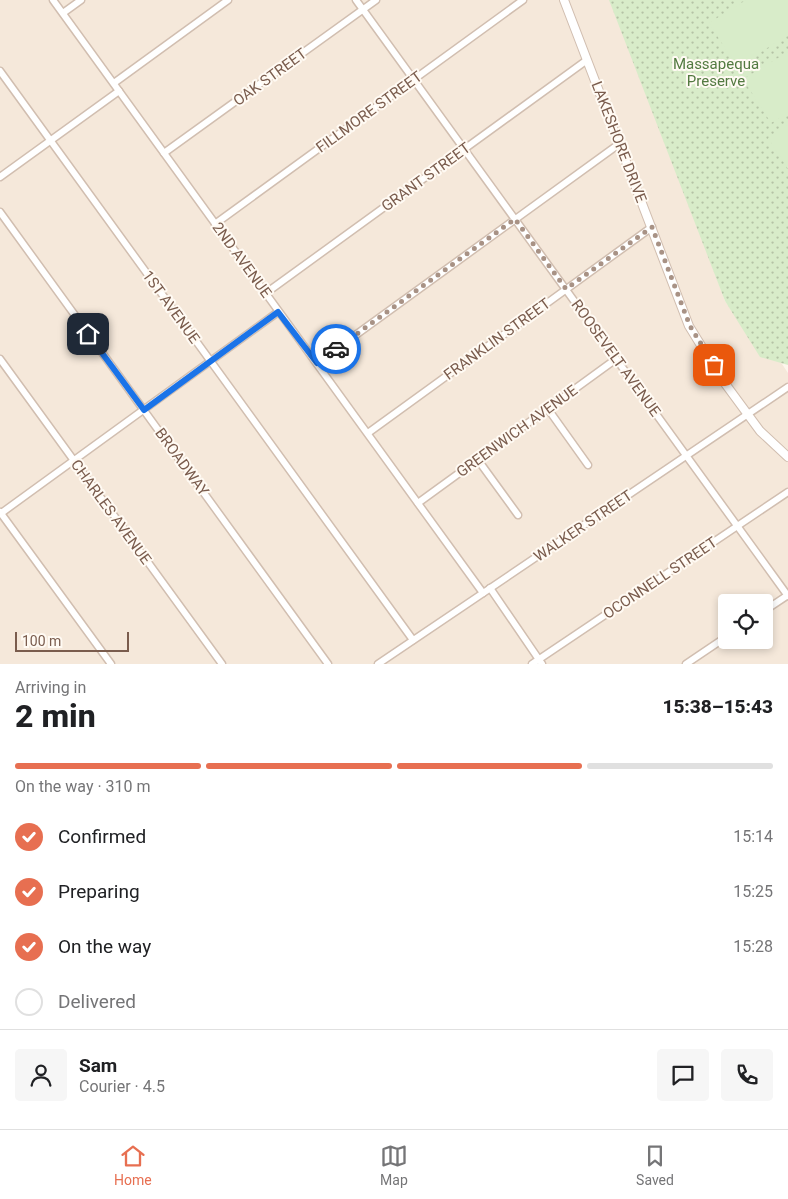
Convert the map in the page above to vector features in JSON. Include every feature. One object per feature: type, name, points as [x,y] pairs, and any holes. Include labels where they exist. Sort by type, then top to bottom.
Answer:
[{"type":"street","name":"2ND AVENUE","points":[[53,0],[483,593]]},
{"type":"street","points":[[63,13],[81,0]]},
{"type":"street","points":[[114,83],[228,0]]},
{"type":"street","name":"ROOSEVELT AVENUE","points":[[356,0],[788,595]]},
{"type":"street","name":"OAK STREET","points":[[164,153],[376,0]]},
{"type":"street","name":"FILLMORE STREET","points":[[215,224],[523,0]]},
{"type":"street","name":"LAKESHORE DRIVE","points":[[564,0],[690,326],[722,378],[760,431],[788,457]]},
{"type":"street","name":"GRANT STREET","points":[[266,293],[587,60]]},
{"type":"street","name":"1ST AVENUE","points":[[0,71],[413,640]]},
{"type":"street","points":[[0,177],[119,91]]},
{"type":"street","points":[[317,363],[619,144]]},
{"type":"street","name":"BROADWAY","points":[[0,212],[328,664]]},
{"type":"street","name":"FRANKLIN STREET","points":[[368,433],[652,227]]},
{"type":"street","points":[[110,664],[0,513],[278,312]]},
{"type":"street","name":"CHARLES AVENUE","points":[[0,359],[222,664]]},
{"type":"street","name":"GREENWICH AVENUE","points":[[418,503],[616,359]]},
{"type":"street","name":"WALKER STREET","points":[[378,664],[788,387]]},
{"type":"street","points":[[548,409],[588,465]]},
{"type":"street","points":[[478,460],[518,515]]},
{"type":"street","name":"OCONNELL STREET","points":[[532,664],[540,662],[788,492]]},
{"type":"street","points":[[490,588],[540,662]]},
{"type":"street","points":[[773,606],[788,595]]},
{"type":"street","points":[[686,664],[718,642]]},
{"type":"shaded area","points":[[0,0],[615,0],[725,301],[762,355],[772,349],[788,373],[788,664],[0,664]]},
{"type":"green space","name":"Massapequa Preserve","points":[[609,0],[788,0],[788,365],[760,357],[725,301]]},
{"type":"green space","points":[[746,0],[788,0],[788,35],[737,67],[709,23]]},
{"type":"green space","points":[[788,52],[788,113],[771,123],[743,79]]},
{"type":"green space","points":[[788,125],[788,169],[768,138]]},
{"type":"way so far","points":[[336,349],[515,219],[566,289],[652,227],[690,326],[714,365]]},
{"type":"route","points":[[88,334],[144,410],[278,312],[317,363],[336,349]]}]
